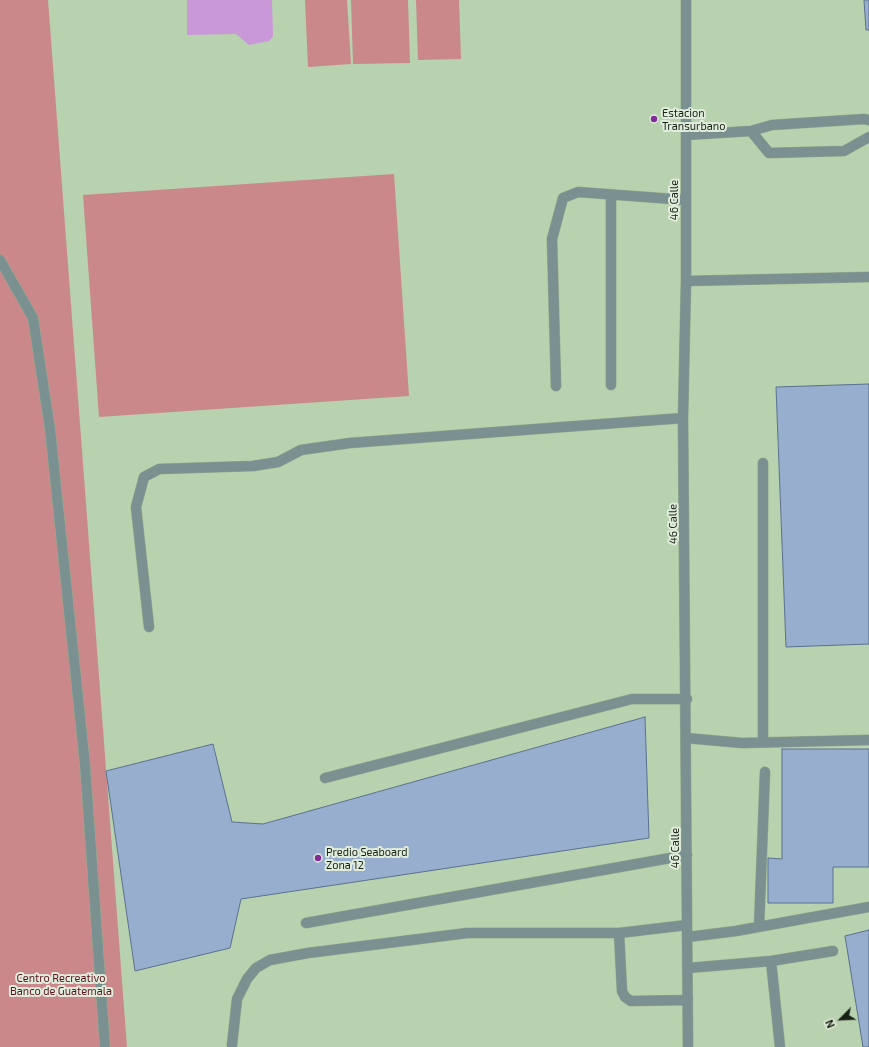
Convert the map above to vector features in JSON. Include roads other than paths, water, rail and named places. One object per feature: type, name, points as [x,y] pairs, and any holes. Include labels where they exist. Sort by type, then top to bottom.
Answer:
[{"type":"street","name":"46 Calle","points":[[686,0],[686,281],[683,418],[687,699],[688,1047]]},
{"type":"street","points":[[686,135],[751,131],[772,125],[864,119],[869,120]]},
{"type":"street","points":[[751,131],[769,153],[844,151],[869,137]]},
{"type":"street","points":[[556,386],[552,239],[563,198],[578,192],[686,200]]},
{"type":"street","points":[[611,195],[611,385]]},
{"type":"street","points":[[0,260],[33,318],[50,429],[85,765],[105,1047]]},
{"type":"street","points":[[686,281],[869,277]]},
{"type":"street","points":[[149,627],[136,507],[144,477],[159,469],[253,466],[278,462],[301,450],[350,443],[683,418]]},
{"type":"street","points":[[763,463],[763,742]]},
{"type":"street","points":[[325,778],[632,699],[687,699]]},
{"type":"street","points":[[686,738],[742,743],[869,740]]},
{"type":"street","points":[[759,927],[765,772]]},
{"type":"street","points":[[306,923],[687,855]]},
{"type":"street","points":[[688,937],[759,927],[869,908]]},
{"type":"street","points":[[232,1045],[237,999],[247,979],[256,968],[270,960],[308,953],[467,933],[619,933],[687,925]]},
{"type":"street","points":[[619,933],[622,990],[625,996],[631,1001],[688,1000]]},
{"type":"street","points":[[688,968],[771,961],[833,951]]},
{"type":"street","points":[[771,961],[780,1047]]},
{"type":"place","name":"Estacion Transurbano","points":[[654,119]]},
{"type":"place","name":"Predio Seaboard Zona 12","points":[[318,858]]},
{"type":"park label","name":"Centro Recreativo Banco de Guatemala","points":[[61,984]]}]
